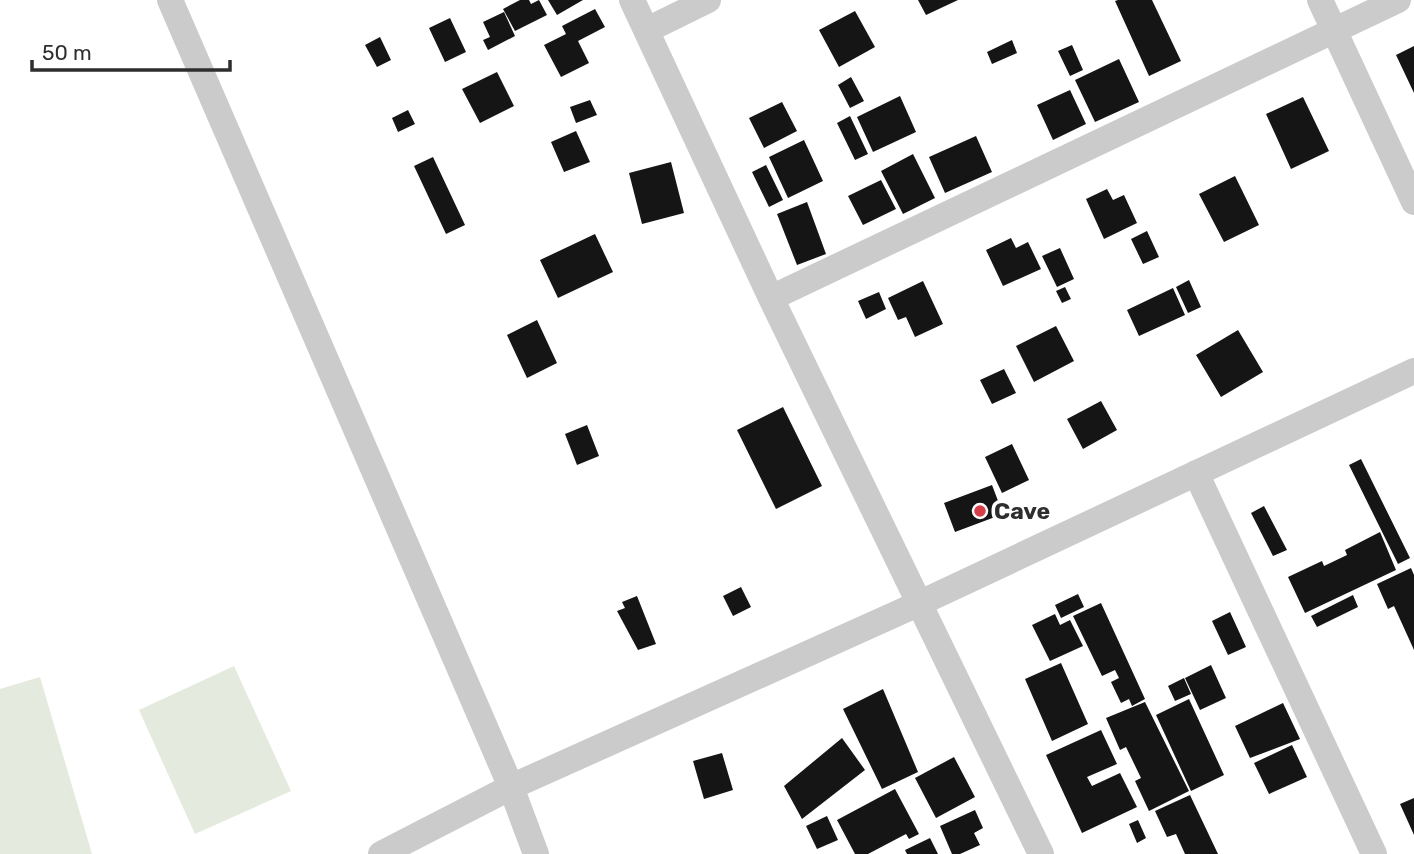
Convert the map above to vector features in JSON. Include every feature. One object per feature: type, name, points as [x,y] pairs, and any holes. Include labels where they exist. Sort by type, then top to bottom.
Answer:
[{"type":"street","points":[[170,0],[511,788],[536,854]]},
{"type":"street","points":[[632,0],[771,298],[1041,854]]},
{"type":"street","points":[[647,30],[708,0]]},
{"type":"street","points":[[1320,0],[1414,202]]},
{"type":"street","points":[[771,298],[1398,0]]},
{"type":"street","points":[[381,854],[511,788],[918,604],[1414,371]]},
{"type":"street","points":[[1196,473],[1374,854]]},
{"type":"shaded area","points":[[234,666],[291,791],[195,834],[139,710]]},
{"type":"shaded area","points":[[40,677],[92,854],[0,854],[0,689]]},
{"type":"building","points":[[520,0],[529,0],[531,4],[539,0],[547,15],[515,31],[503,9]]},
{"type":"building","points":[[548,0],[583,0],[557,15]]},
{"type":"building","points":[[918,0],[958,0],[926,15]]},
{"type":"building","points":[[1152,0],[1181,61],[1149,76],[1115,1]]},
{"type":"building","points":[[595,9],[605,27],[578,41],[589,63],[561,77],[544,45],[566,34],[562,26]]},
{"type":"building","points":[[855,11],[875,47],[839,67],[819,30]]},
{"type":"building","points":[[504,12],[515,36],[488,50],[483,40],[490,37],[483,22]]},
{"type":"building","points":[[450,18],[466,52],[445,62],[429,28]]},
{"type":"building","points":[[380,37],[391,60],[377,67],[365,45]]},
{"type":"building","points":[[1012,40],[1017,53],[992,64],[987,52]]},
{"type":"building","points":[[1072,45],[1083,70],[1070,76],[1058,51]]},
{"type":"building","points":[[1414,46],[1414,93],[1396,55]]},
{"type":"building","points":[[1119,59],[1139,102],[1095,122],[1075,80]]},
{"type":"building","points":[[497,72],[514,106],[480,123],[462,89]]},
{"type":"building","points":[[851,77],[864,101],[850,108],[838,85]]},
{"type":"building","points":[[1070,90],[1086,124],[1053,140],[1037,105]]},
{"type":"building","points":[[900,96],[916,132],[873,152],[857,117]]},
{"type":"building","points":[[1303,97],[1329,151],[1291,169],[1266,114]]},
{"type":"building","points":[[590,100],[597,115],[576,123],[570,107]]},
{"type":"building","points":[[782,102],[797,131],[764,148],[749,118]]},
{"type":"building","points":[[408,110],[415,124],[398,132],[392,118]]},
{"type":"building","points":[[850,116],[868,154],[855,160],[837,123]]},
{"type":"building","points":[[576,131],[590,162],[564,172],[551,142]]},
{"type":"building","points":[[976,136],[992,172],[945,193],[929,157]]},
{"type":"building","points":[[804,140],[823,181],[788,198],[769,157]]},
{"type":"building","points":[[913,154],[935,198],[903,214],[881,171]]},
{"type":"building","points":[[433,157],[465,225],[446,234],[414,166]]},
{"type":"building","points":[[671,162],[684,213],[642,224],[629,173]]},
{"type":"building","points":[[766,165],[783,200],[769,207],[752,172]]},
{"type":"building","points":[[1235,176],[1259,225],[1224,242],[1199,194]]},
{"type":"building","points":[[881,180],[896,209],[863,225],[848,196]]},
{"type":"building","points":[[1107,189],[1113,200],[1124,195],[1137,223],[1104,239],[1086,199]]},
{"type":"building","points":[[807,202],[826,254],[797,265],[777,214]]},
{"type":"building","points":[[1147,231],[1159,257],[1143,264],[1131,239]]},
{"type":"building","points":[[595,234],[613,272],[558,298],[540,260]]},
{"type":"building","points":[[1011,238],[1016,248],[1028,242],[1041,269],[1003,286],[986,250]]},
{"type":"building","points":[[1060,248],[1074,279],[1057,287],[1042,256]]},
{"type":"building","points":[[1189,280],[1201,307],[1188,313],[1176,287]]},
{"type":"building","points":[[923,281],[943,324],[915,337],[906,317],[898,320],[888,298]]},
{"type":"building","points":[[1065,287],[1071,299],[1062,303],[1056,291]]},
{"type":"building","points":[[1173,288],[1185,315],[1139,336],[1127,310]]},
{"type":"building","points":[[879,292],[886,309],[866,319],[858,301]]},
{"type":"building","points":[[537,320],[557,363],[527,378],[507,335]]},
{"type":"building","points":[[1056,326],[1074,361],[1034,382],[1016,346]]},
{"type":"building","points":[[1238,330],[1263,372],[1221,397],[1196,355]]},
{"type":"building","points":[[1004,369],[1016,393],[992,404],[980,380]]},
{"type":"building","points":[[1101,401],[1117,430],[1083,449],[1067,419]]},
{"type":"building","points":[[783,407],[822,486],[776,509],[737,430]]},
{"type":"building","points":[[587,425],[599,456],[577,465],[565,434]]},
{"type":"building","points":[[1012,444],[1029,480],[1002,493],[985,457]]},
{"type":"building","points":[[1361,459],[1410,558],[1398,564],[1349,465]]},
{"type":"building","points":[[992,485],[1003,514],[955,532],[944,503]]},
{"type":"building","points":[[1264,506],[1287,550],[1273,556],[1251,513]]},
{"type":"building","points":[[1380,532],[1396,570],[1305,613],[1288,577],[1322,561],[1324,566],[1347,555],[1345,550]]},
{"type":"building","points":[[1411,568],[1414,575],[1414,650],[1394,606],[1388,609],[1377,584]]},
{"type":"building","points":[[741,587],[751,607],[733,616],[723,596]]},
{"type":"building","points":[[1078,594],[1084,607],[1061,618],[1055,605]]},
{"type":"building","points":[[1353,595],[1358,607],[1317,627],[1311,616]]},
{"type":"building","points":[[637,596],[656,644],[638,650],[617,611],[625,608],[622,602]]},
{"type":"building","points":[[1101,603],[1145,699],[1132,706],[1129,699],[1121,703],[1111,682],[1119,678],[1115,670],[1102,676],[1073,616]]},
{"type":"building","points":[[1230,612],[1246,647],[1228,655],[1212,621]]},
{"type":"building","points":[[1055,614],[1060,625],[1070,620],[1083,646],[1050,661],[1032,625]]},
{"type":"building","points":[[1061,663],[1088,724],[1052,741],[1025,679]]},
{"type":"building","points":[[1211,665],[1226,698],[1200,710],[1185,678]]},
{"type":"building","points":[[1184,678],[1191,694],[1175,701],[1168,686]]},
{"type":"building","points":[[883,689],[918,772],[882,789],[843,709]]},
{"type":"building","points":[[1189,699],[1224,775],[1191,791],[1156,715]]},
{"type":"building","points":[[1145,702],[1189,791],[1149,811],[1135,781],[1141,778],[1126,747],[1120,750],[1106,718]]},
{"type":"building","points":[[1283,703],[1300,739],[1250,758],[1235,726]]},
{"type":"building","points":[[1101,730],[1117,764],[1087,777],[1092,786],[1120,773],[1137,807],[1082,833],[1046,755]]},
{"type":"building","points":[[842,738],[865,770],[802,819],[784,786]]},
{"type":"building","points":[[1292,745],[1307,777],[1269,794],[1254,763]]},
{"type":"building","points":[[722,753],[733,790],[704,799],[693,761]]},
{"type":"building","points":[[954,757],[975,797],[936,818],[915,778]]},
{"type":"building","points":[[895,789],[919,834],[909,839],[906,834],[868,854],[855,854],[837,820]]},
{"type":"building","points":[[1190,795],[1218,854],[1185,854],[1176,834],[1167,837],[1155,811]]},
{"type":"building","points":[[1414,798],[1414,835],[1400,804]]},
{"type":"building","points":[[975,810],[983,828],[974,833],[980,845],[960,854],[952,854],[940,826]]},
{"type":"building","points":[[827,816],[838,840],[817,849],[806,826]]},
{"type":"building","points":[[1138,820],[1146,838],[1137,843],[1129,824]]},
{"type":"building","points":[[930,838],[938,854],[907,854],[905,850]]},
{"type":"place","name":"Cave","points":[[980,511]]}]
